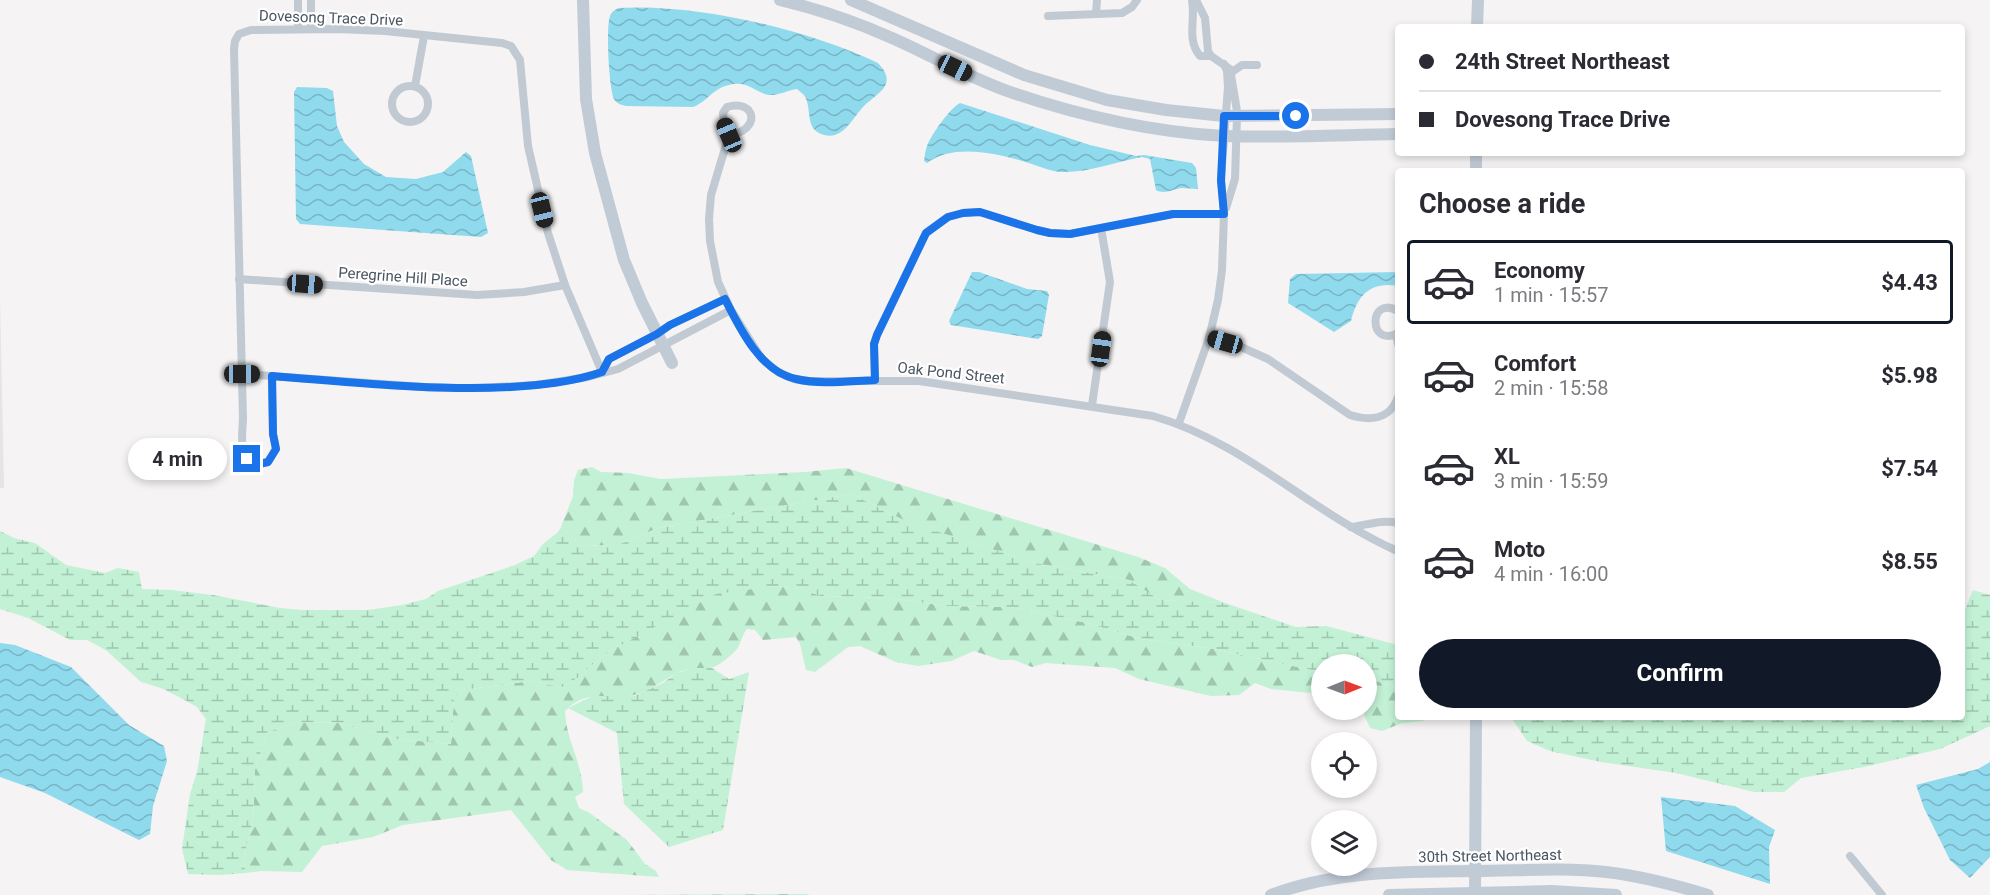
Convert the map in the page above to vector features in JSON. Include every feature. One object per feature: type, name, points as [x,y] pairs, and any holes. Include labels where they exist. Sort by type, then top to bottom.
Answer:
[{"type":"street","points":[[297,0],[298,29]]},
{"type":"street","points":[[311,0],[311,29]]},
{"type":"street","points":[[583,0],[586,99],[595,153],[624,260],[642,303],[672,363]]},
{"type":"street","points":[[780,0],[841,18],[891,37],[1015,94],[1097,117],[1223,136],[1395,134]]},
{"type":"street","points":[[851,0],[986,60],[1056,86],[1107,100],[1166,110],[1233,116],[1395,114]]},
{"type":"street","points":[[1096,14],[1097,0]]},
{"type":"street","points":[[1048,16],[1122,13],[1132,7],[1137,0]]},
{"type":"street","points":[[1194,0],[1191,27],[1194,46],[1200,56],[1211,56]]},
{"type":"street","points":[[1179,423],[1209,338],[1218,300],[1222,270],[1224,214],[1221,181],[1223,136],[1233,116],[1232,72],[1208,51],[1203,12],[1194,0]]},
{"type":"street","points":[[1477,24],[1478,0]]},
{"type":"street","name":"Dovesong Trace Drive","points":[[272,376],[273,434],[276,449],[268,462],[253,463],[242,453],[235,41],[240,34],[251,30],[298,29],[385,31],[502,43],[511,46],[520,60],[528,146],[548,233],[565,285],[602,372]]},
{"type":"street","points":[[416,86],[424,36]]},
{"type":"street","points":[[1224,64],[1227,71],[1236,136],[1234,179],[1224,214]]},
{"type":"street","points":[[1232,72],[1242,65],[1257,65]]},
{"type":"street","points":[[416,86],[428,99],[428,111],[420,120],[408,122],[398,117],[392,106],[393,100],[399,90],[416,86]]},
{"type":"street","name":"Oak Pond Street","points":[[729,135],[711,195],[709,219],[714,268],[731,310],[762,359],[778,372],[794,379],[809,381],[919,381],[1092,405],[1179,423],[1248,458],[1350,527],[1395,550]]},
{"type":"street","points":[[875,380],[874,344],[877,335],[926,233],[948,217],[980,212],[1050,233],[1070,234],[1173,214],[1224,214]]},
{"type":"street","points":[[1092,405],[1110,282],[1101,228]]},
{"type":"street","name":"Peregrine Hill Place","points":[[239,279],[477,295],[524,292],[565,285]]},
{"type":"street","points":[[660,340],[670,325],[725,299]]},
{"type":"street","points":[[1395,310],[1390,308],[1382,310],[1378,313],[1375,322],[1382,334],[1395,335]]},
{"type":"street","points":[[242,374],[438,388],[536,385],[588,377],[602,372],[609,359],[731,310]]},
{"type":"street","points":[[1209,338],[1241,347],[1268,359],[1350,415],[1375,419],[1385,414],[1395,404]]},
{"type":"street","points":[[1350,527],[1384,521],[1395,523]]},
{"type":"street","points":[[1475,894],[1476,720]]},
{"type":"street","points":[[1850,856],[1882,895]]},
{"type":"street","name":"30th Street Northeast","points":[[1271,895],[1311,883],[1379,872],[1568,870],[1606,872],[1653,879],[1708,895]]},
{"type":"street","points":[[1389,895],[1552,891],[1616,895]]},
{"type":"shaded area","points":[[0,297],[4,488],[0,488]]},
{"type":"green space","points":[[592,467],[601,472],[628,473],[661,479],[846,468],[1138,557],[1165,568],[1190,589],[1225,603],[1160,600],[1129,580],[1035,563],[907,522],[851,494],[658,528],[618,545],[582,546],[561,527],[573,496],[574,480],[578,470]]},
{"type":"green space","points":[[851,494],[908,522],[1035,563],[1129,580],[1160,600],[1225,603],[1296,627],[1326,626],[1395,644],[1395,687],[1377,681],[1377,654],[1311,654],[1311,670],[1209,648],[1141,639],[1087,623],[1010,607],[946,606],[890,598],[821,596],[800,589],[774,586],[716,594],[610,651],[588,668],[584,674],[562,687],[531,681],[462,690],[454,698],[451,744],[397,739],[336,722],[295,723],[267,732],[255,770],[253,820],[244,856],[245,873],[188,874],[182,849],[190,794],[197,772],[206,719],[197,707],[161,688],[141,682],[107,651],[93,643],[87,640],[70,640],[28,618],[0,609],[0,531],[14,538],[35,543],[66,565],[105,573],[118,568],[139,572],[142,589],[213,595],[280,608],[303,610],[368,610],[426,599],[438,591],[515,565],[534,556],[561,527],[582,546],[618,545],[658,528]]},
{"type":"green space","points":[[774,586],[800,589],[821,596],[890,598],[946,606],[1010,607],[1087,623],[1141,639],[1209,648],[1311,670],[1311,693],[1271,689],[1255,683],[1239,695],[1211,696],[1139,679],[1115,668],[1046,663],[1032,667],[1014,660],[1001,660],[974,651],[951,661],[918,666],[896,662],[860,646],[848,647],[815,672],[806,670],[796,637],[763,640],[755,630],[747,629],[737,649],[714,667],[680,672],[634,695],[582,699],[565,711],[568,732],[582,781],[583,792],[575,797],[579,808],[627,840],[645,864],[656,871],[659,877],[567,870],[551,860],[511,810],[403,825],[373,837],[322,846],[302,872],[245,873],[244,856],[253,820],[255,770],[267,732],[295,723],[336,722],[397,739],[451,744],[454,697],[462,690],[531,681],[562,687],[584,674],[588,668],[610,651],[716,593]]},
{"type":"green space","points":[[1973,590],[1990,595],[1990,726],[1940,749],[1864,767],[1801,778],[1784,792],[1754,792],[1676,773],[1601,762],[1550,751],[1527,741],[1513,720],[1965,720],[1965,610]]},
{"type":"green space","points":[[696,668],[712,668],[729,679],[749,672],[723,830],[669,847],[624,804],[617,733],[568,708],[593,696],[634,696],[663,683],[676,673]]},
{"type":"green space","points":[[1377,681],[1395,687],[1395,720],[1424,721],[1402,723],[1382,731],[1370,728],[1366,720],[1377,720]]},
{"type":"green space","points":[[807,894],[810,895],[618,895]]},
{"type":"water","points":[[618,8],[682,10],[716,14],[785,29],[818,39],[878,63],[884,70],[887,81],[882,90],[862,108],[847,127],[835,135],[827,136],[819,133],[812,126],[804,95],[797,89],[769,95],[746,85],[736,84],[719,89],[693,107],[624,106],[617,103],[612,93],[608,56],[609,19]]},
{"type":"water","points":[[297,87],[327,88],[333,91],[337,126],[344,142],[364,164],[386,177],[416,179],[443,172],[466,152],[471,156],[488,233],[481,237],[300,224],[296,219],[294,92]]},
{"type":"water","points":[[960,103],[1090,145],[1136,156],[1144,155],[1192,163],[1196,168],[1198,189],[1182,188],[1162,192],[1156,190],[1150,159],[1142,157],[1071,172],[1061,172],[1001,156],[975,152],[949,153],[927,163],[924,161],[929,141],[946,116]]},
{"type":"water","points":[[972,272],[979,272],[1027,289],[1047,291],[1049,295],[1042,336],[1038,339],[951,325],[949,321]]},
{"type":"water","points":[[1395,272],[1395,286],[1380,286],[1366,292],[1357,304],[1351,321],[1334,332],[1288,303],[1290,279],[1296,274]]},
{"type":"water","points":[[0,643],[15,645],[71,667],[129,725],[164,746],[167,761],[153,806],[150,834],[139,840],[45,793],[0,777]]},
{"type":"water","points":[[1990,762],[1990,857],[1970,878],[1950,860],[1924,808],[1916,785],[1978,769]]},
{"type":"water","points":[[1661,797],[1735,806],[1775,830],[1769,847],[1770,884],[1666,851]]},
{"type":"route","points":[[247,459],[259,464],[268,462],[276,449],[273,434],[272,376],[438,388],[536,385],[567,381],[602,372],[609,359],[670,325],[725,299],[762,359],[778,372],[794,379],[809,381],[875,380],[874,344],[877,335],[926,233],[948,217],[980,212],[1037,230],[1070,234],[1173,214],[1224,214],[1221,181],[1224,116],[1296,116]]}]
